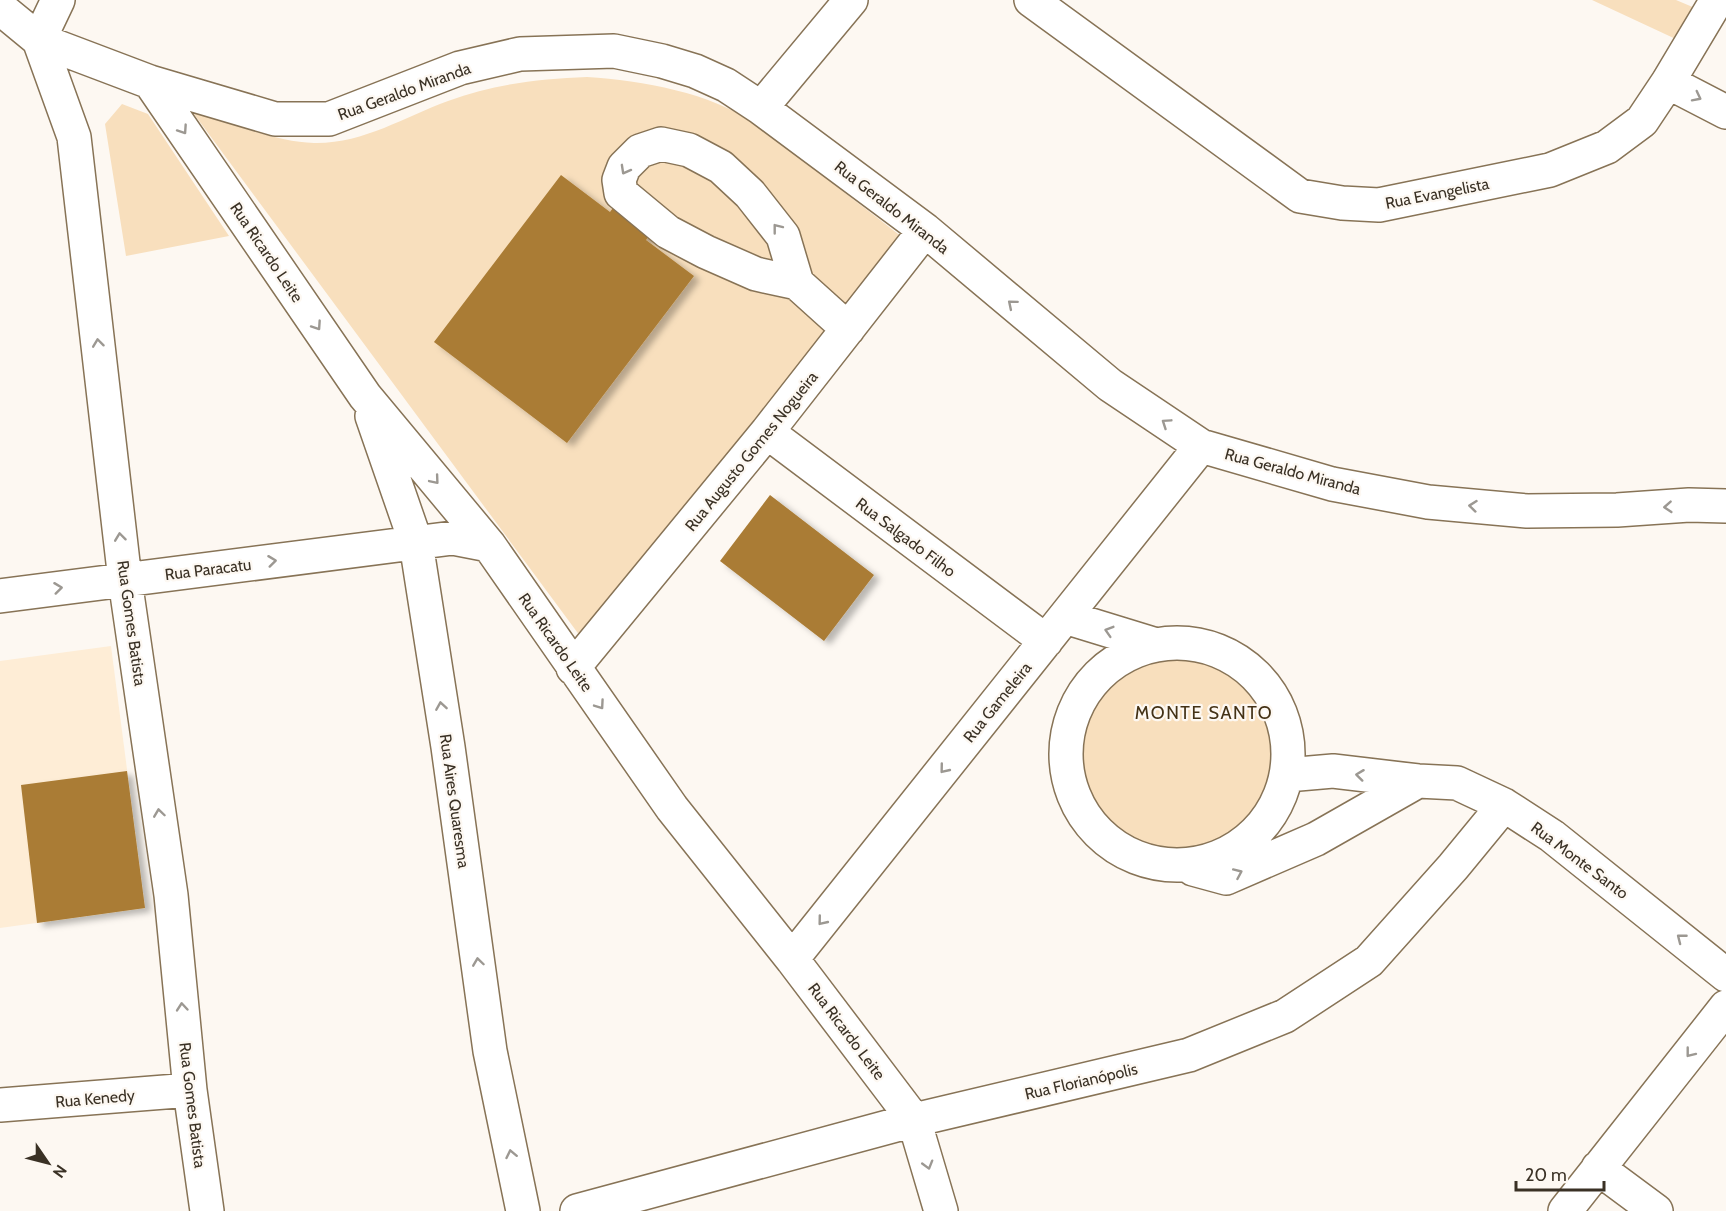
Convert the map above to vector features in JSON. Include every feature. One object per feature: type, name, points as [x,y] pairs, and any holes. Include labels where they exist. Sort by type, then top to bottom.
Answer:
[{"type":"street","points":[[0,8],[39,40],[58,0]]},
{"type":"street","points":[[761,108],[851,0]]},
{"type":"street","name":"Rua Evangelista","points":[[1031,0],[1300,195],[1342,204],[1379,205],[1550,170],[1606,147],[1642,121],[1717,0]]},
{"type":"street","name":"Rua Geraldo Miranda","points":[[39,40],[150,82],[275,119],[329,119],[460,68],[520,54],[614,51],[695,70],[726,85],[761,108],[925,231],[1110,385],[1201,446],[1332,484],[1428,502],[1527,512],[1617,510],[1689,505],[1726,506]]},
{"type":"street","name":"Rua Gomes Batista","points":[[39,40],[74,137],[125,580],[171,895],[190,1090],[207,1211]]},
{"type":"street","name":"Rua Ricardo Leite","points":[[150,82],[365,396],[489,545],[672,808],[792,959],[914,1120],[941,1211]]},
{"type":"street","points":[[1668,82],[1726,112]]},
{"type":"street","points":[[797,283],[783,236],[750,194],[721,167],[689,150],[661,144],[640,151],[624,166],[619,180],[621,193],[668,232],[756,274],[797,283],[848,329]]},
{"type":"street","name":"Rua Augusto Gomes Nogueira","points":[[573,668],[767,432],[925,231]]},
{"type":"street","name":"Rua Aires Quaresma","points":[[365,396],[416,543],[448,747],[490,1051],[523,1211]]},
{"type":"street","name":"Rua Salgado Filho","points":[[767,432],[1056,629],[1153,644]]},
{"type":"street","name":"Rua Gameleira","points":[[792,959],[1201,446]]},
{"type":"street","name":"Rua Paracatu","points":[[0,596],[453,538],[489,545]]},
{"type":"street","points":[[1182,866],[1218,858],[1250,838],[1274,810],[1287,775],[1288,738],[1277,703],[1255,673],[1225,652],[1190,642],[1153,644],[1119,658],[1091,682],[1072,714],[1064,750],[1070,787],[1086,820],[1112,846],[1146,862],[1182,866],[1227,878],[1316,839],[1418,782]]},
{"type":"street","name":"Rua Monte Santo","points":[[1287,775],[1333,771],[1418,782],[1457,783],[1504,805],[1552,836],[1726,975]]},
{"type":"street","name":"Rua Florianópolis","points":[[577,1211],[914,1120],[1189,1055],[1286,1016],[1369,961],[1453,867],[1504,805]]},
{"type":"street","points":[[1565,1211],[1726,1007]]},
{"type":"street","name":"Rua Kenedy","points":[[0,1105],[190,1090]]},
{"type":"street","points":[[1599,1168],[1656,1211]]},
{"type":"shaded area","points":[[1592,0],[1676,0],[1695,8],[1680,41]]},
{"type":"shaded area","points":[[587,77],[676,90],[719,104],[739,114],[770,134],[902,237],[580,636],[191,110],[283,139],[314,143],[332,142],[366,134],[482,90],[534,81]]},
{"type":"shaded area","points":[[122,104],[148,114],[229,236],[126,256],[105,124]]},
{"type":"shaded area","points":[[111,646],[145,908],[0,928],[0,661]]},
{"type":"shaded area","points":[[1177,658],[1205,662],[1230,674],[1245,686],[1257,701],[1269,726],[1273,754],[1269,782],[1257,807],[1245,822],[1230,834],[1205,846],[1177,850],[1149,846],[1124,834],[1109,822],[1097,807],[1085,782],[1081,754],[1085,726],[1097,701],[1109,686],[1124,674],[1149,662]]},
{"type":"building","points":[[561,175],[610,212],[620,198],[657,226],[646,240],[694,276],[567,443],[434,342]]},
{"type":"building","points":[[770,495],[874,575],[824,641],[720,561]]},
{"type":"building","points":[[127,771],[145,908],[37,923],[21,785]]},
{"type":"district","name":"MONTE SANTO","points":[[1204,713]]}]
